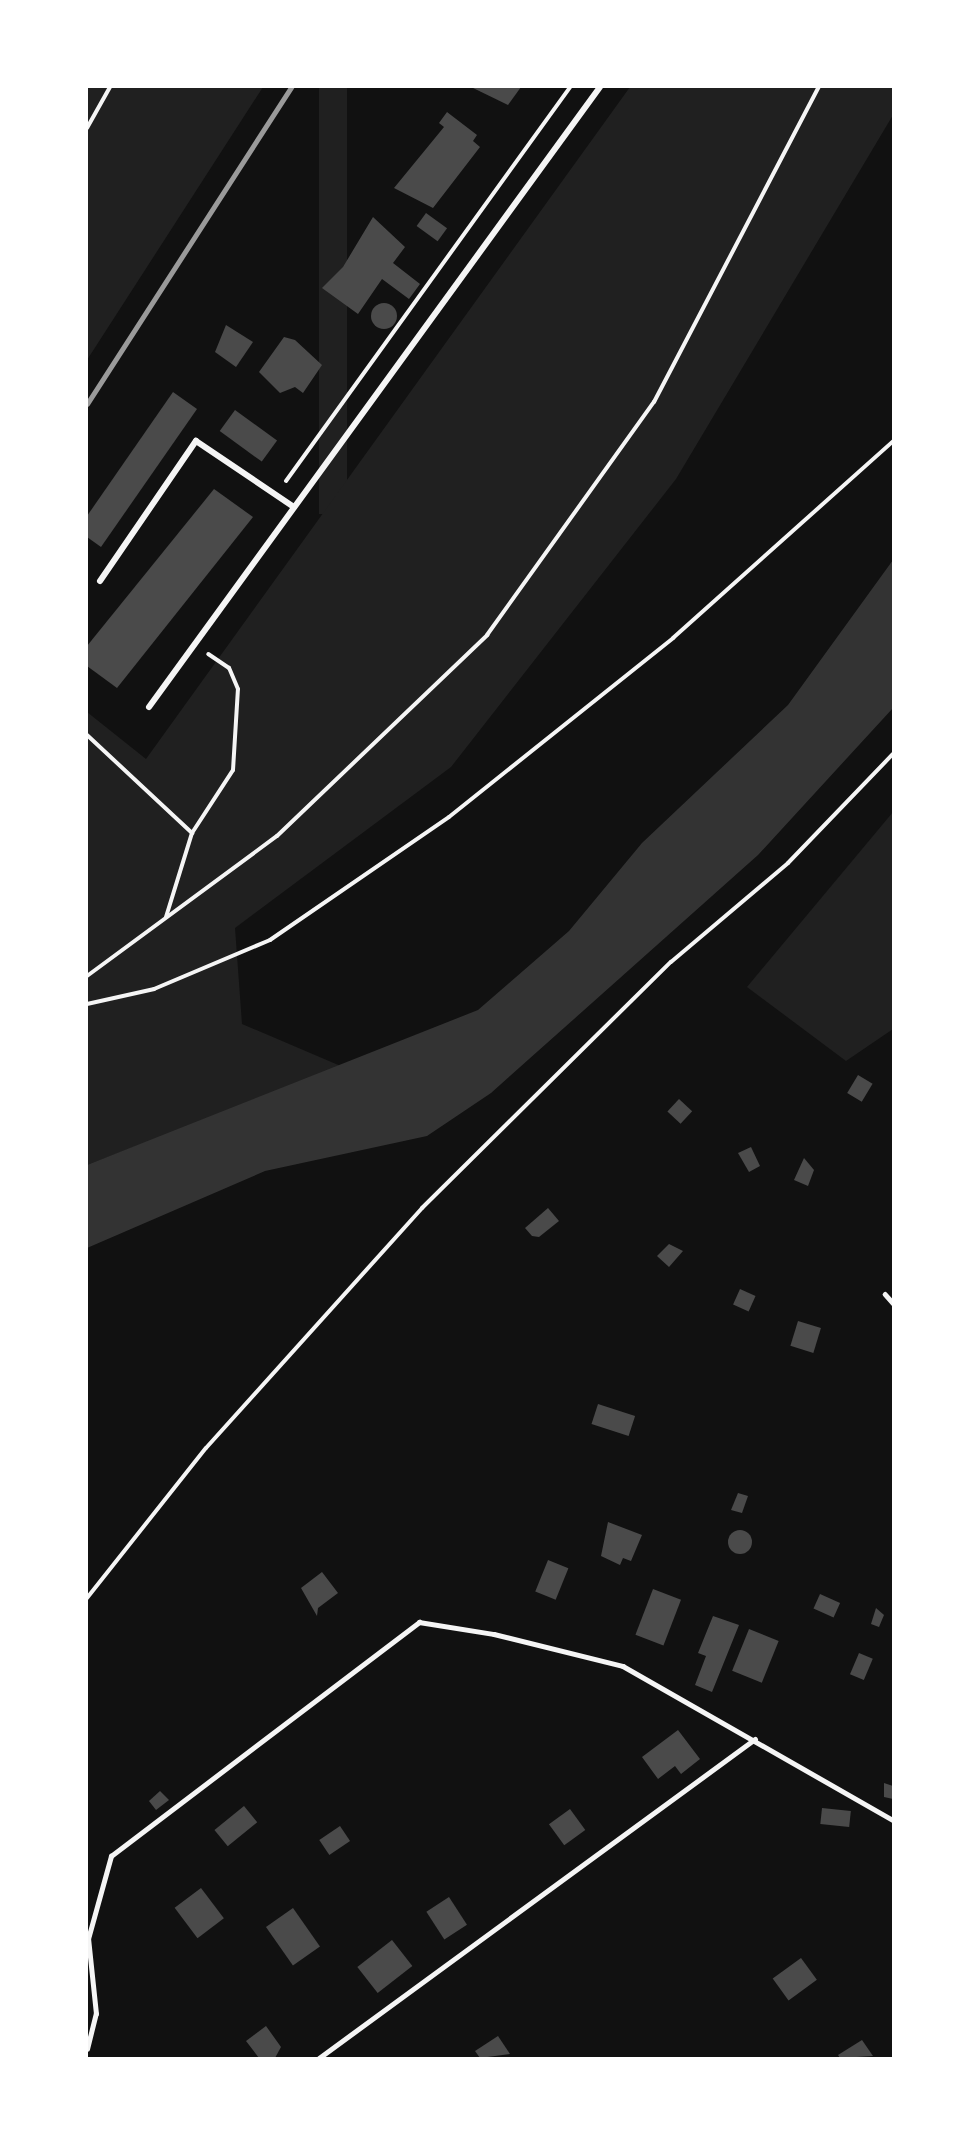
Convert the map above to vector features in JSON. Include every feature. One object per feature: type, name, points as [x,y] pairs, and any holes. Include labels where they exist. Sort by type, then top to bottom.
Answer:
[{"type":"street","points":[[149,707],[600,87]]},
{"type":"street","points":[[100,581],[196,441],[294,507]]},
{"type":"lane","points":[[885,1294],[893,1303]]},
{"type":"lane","points":[[87,2049],[96,2014],[87,1938],[111,1857],[419,1622],[494,1634],[623,1666],[755,1739],[893,1820]]},
{"type":"lane","points":[[319,2058],[755,1739]]},
{"type":"path","points":[[87,128],[110,87]]},
{"type":"path","points":[[276,495],[570,87]]},
{"type":"path","points":[[87,976],[277,836],[487,635],[654,402],[819,87]]},
{"type":"path","points":[[87,1004],[154,989],[270,940],[449,817],[673,638],[893,441]]},
{"type":"path","points":[[166,917],[192,833],[233,771],[238,689],[229,668],[213,662],[199,639]]},
{"type":"path","points":[[87,735],[192,833]]},
{"type":"path","points":[[87,1598],[206,1448],[422,1208],[671,962],[788,863],[893,754]]},
{"type":"shaded area","points":[[87,87],[263,87],[87,360]]},
{"type":"shaded area","points":[[319,87],[347,87],[347,514],[319,514]]},
{"type":"shaded area","points":[[630,87],[893,87],[893,115],[676,479],[451,767],[235,928],[242,1024],[343,1067],[87,1165],[87,712],[146,759]]},
{"type":"shaded area","points":[[893,560],[893,708],[758,855],[491,1093],[427,1136],[265,1171],[87,1248],[87,1165],[478,1010],[569,931],[642,843],[788,705]]},
{"type":"shaded area","points":[[893,812],[893,1029],[846,1061],[747,987]]},
{"type":"building","points":[[471,87],[521,87],[508,105]]},
{"type":"building","points":[[447,112],[477,135],[473,141],[480,147],[433,208],[394,188],[444,127],[439,123]]},
{"type":"building","points":[[426,213],[447,228],[438,241],[417,226]]},
{"type":"building","points":[[373,217],[405,247],[393,263],[420,284],[409,299],[382,279],[358,314],[322,288],[343,267]]},
{"type":"building","points":[[384,303],[393,307],[397,316],[393,325],[384,329],[375,325],[371,316],[375,307]]},
{"type":"building","points":[[226,325],[253,342],[236,367],[215,352]]},
{"type":"building","points":[[284,337],[295,340],[322,365],[303,393],[295,387],[280,393],[259,372]]},
{"type":"building","points":[[173,392],[197,409],[101,547],[87,537],[87,516]]},
{"type":"building","points":[[235,410],[277,441],[262,462],[220,431]]},
{"type":"building","points":[[214,489],[253,517],[117,688],[87,666],[87,646]]},
{"type":"building","points":[[858,1075],[873,1084],[862,1102],[847,1093]]},
{"type":"building","points":[[679,1099],[692,1111],[681,1124],[667,1111]]},
{"type":"building","points":[[751,1147],[760,1166],[749,1172],[738,1153]]},
{"type":"building","points":[[804,1158],[814,1170],[808,1186],[794,1180]]},
{"type":"building","points":[[548,1208],[559,1221],[539,1237],[532,1236],[525,1228]]},
{"type":"building","points":[[669,1244],[683,1251],[669,1267],[657,1256]]},
{"type":"building","points":[[740,1289],[756,1296],[749,1311],[733,1305]]},
{"type":"building","points":[[798,1321],[821,1328],[813,1353],[790,1346]]},
{"type":"building","points":[[598,1404],[635,1416],[629,1436],[592,1424]]},
{"type":"building","points":[[738,1493],[748,1496],[742,1513],[731,1510]]},
{"type":"building","points":[[608,1522],[642,1535],[631,1561],[623,1558],[620,1565],[601,1556]]},
{"type":"building","points":[[740,1530],[749,1533],[752,1542],[749,1551],[740,1554],[731,1551],[728,1542],[731,1533]]},
{"type":"building","points":[[548,1560],[568,1568],[556,1600],[535,1592]]},
{"type":"building","points":[[322,1572],[338,1593],[318,1608],[317,1616],[301,1588]]},
{"type":"building","points":[[653,1589],[681,1600],[663,1645],[635,1635]]},
{"type":"building","points":[[820,1594],[840,1603],[834,1618],[813,1609]]},
{"type":"building","points":[[876,1608],[884,1615],[879,1627],[871,1624]]},
{"type":"building","points":[[713,1616],[739,1625],[712,1692],[695,1685],[706,1656],[698,1653]]},
{"type":"building","points":[[749,1629],[779,1641],[762,1683],[732,1671]]},
{"type":"building","points":[[859,1653],[873,1659],[864,1680],[850,1674]]},
{"type":"building","points":[[678,1730],[700,1759],[681,1774],[675,1766],[658,1779],[642,1757]]},
{"type":"building","points":[[884,1783],[893,1786],[893,1799],[884,1797]]},
{"type":"building","points":[[160,1791],[169,1800],[156,1810],[149,1801]]},
{"type":"building","points":[[244,1806],[257,1822],[228,1846],[214,1830]]},
{"type":"building","points":[[822,1808],[851,1811],[849,1827],[820,1824]]},
{"type":"building","points":[[570,1809],[585,1830],[564,1845],[549,1824]]},
{"type":"building","points":[[340,1826],[350,1841],[329,1855],[319,1840]]},
{"type":"building","points":[[201,1888],[224,1918],[198,1938],[175,1908]]},
{"type":"building","points":[[449,1897],[467,1925],[444,1939],[426,1912]]},
{"type":"building","points":[[293,1908],[320,1947],[293,1965],[266,1927]]},
{"type":"building","points":[[392,1940],[412,1966],[378,1993],[357,1967]]},
{"type":"building","points":[[801,1958],[817,1980],[789,2000],[773,1979]]},
{"type":"building","points":[[266,2026],[281,2047],[275,2058],[259,2058],[246,2041]]},
{"type":"building","points":[[498,2036],[510,2054],[480,2058],[475,2051]]},
{"type":"building","points":[[862,2040],[873,2056],[840,2058],[838,2055]]},
{"type":"railway","points":[[87,404],[291,87]]}]
